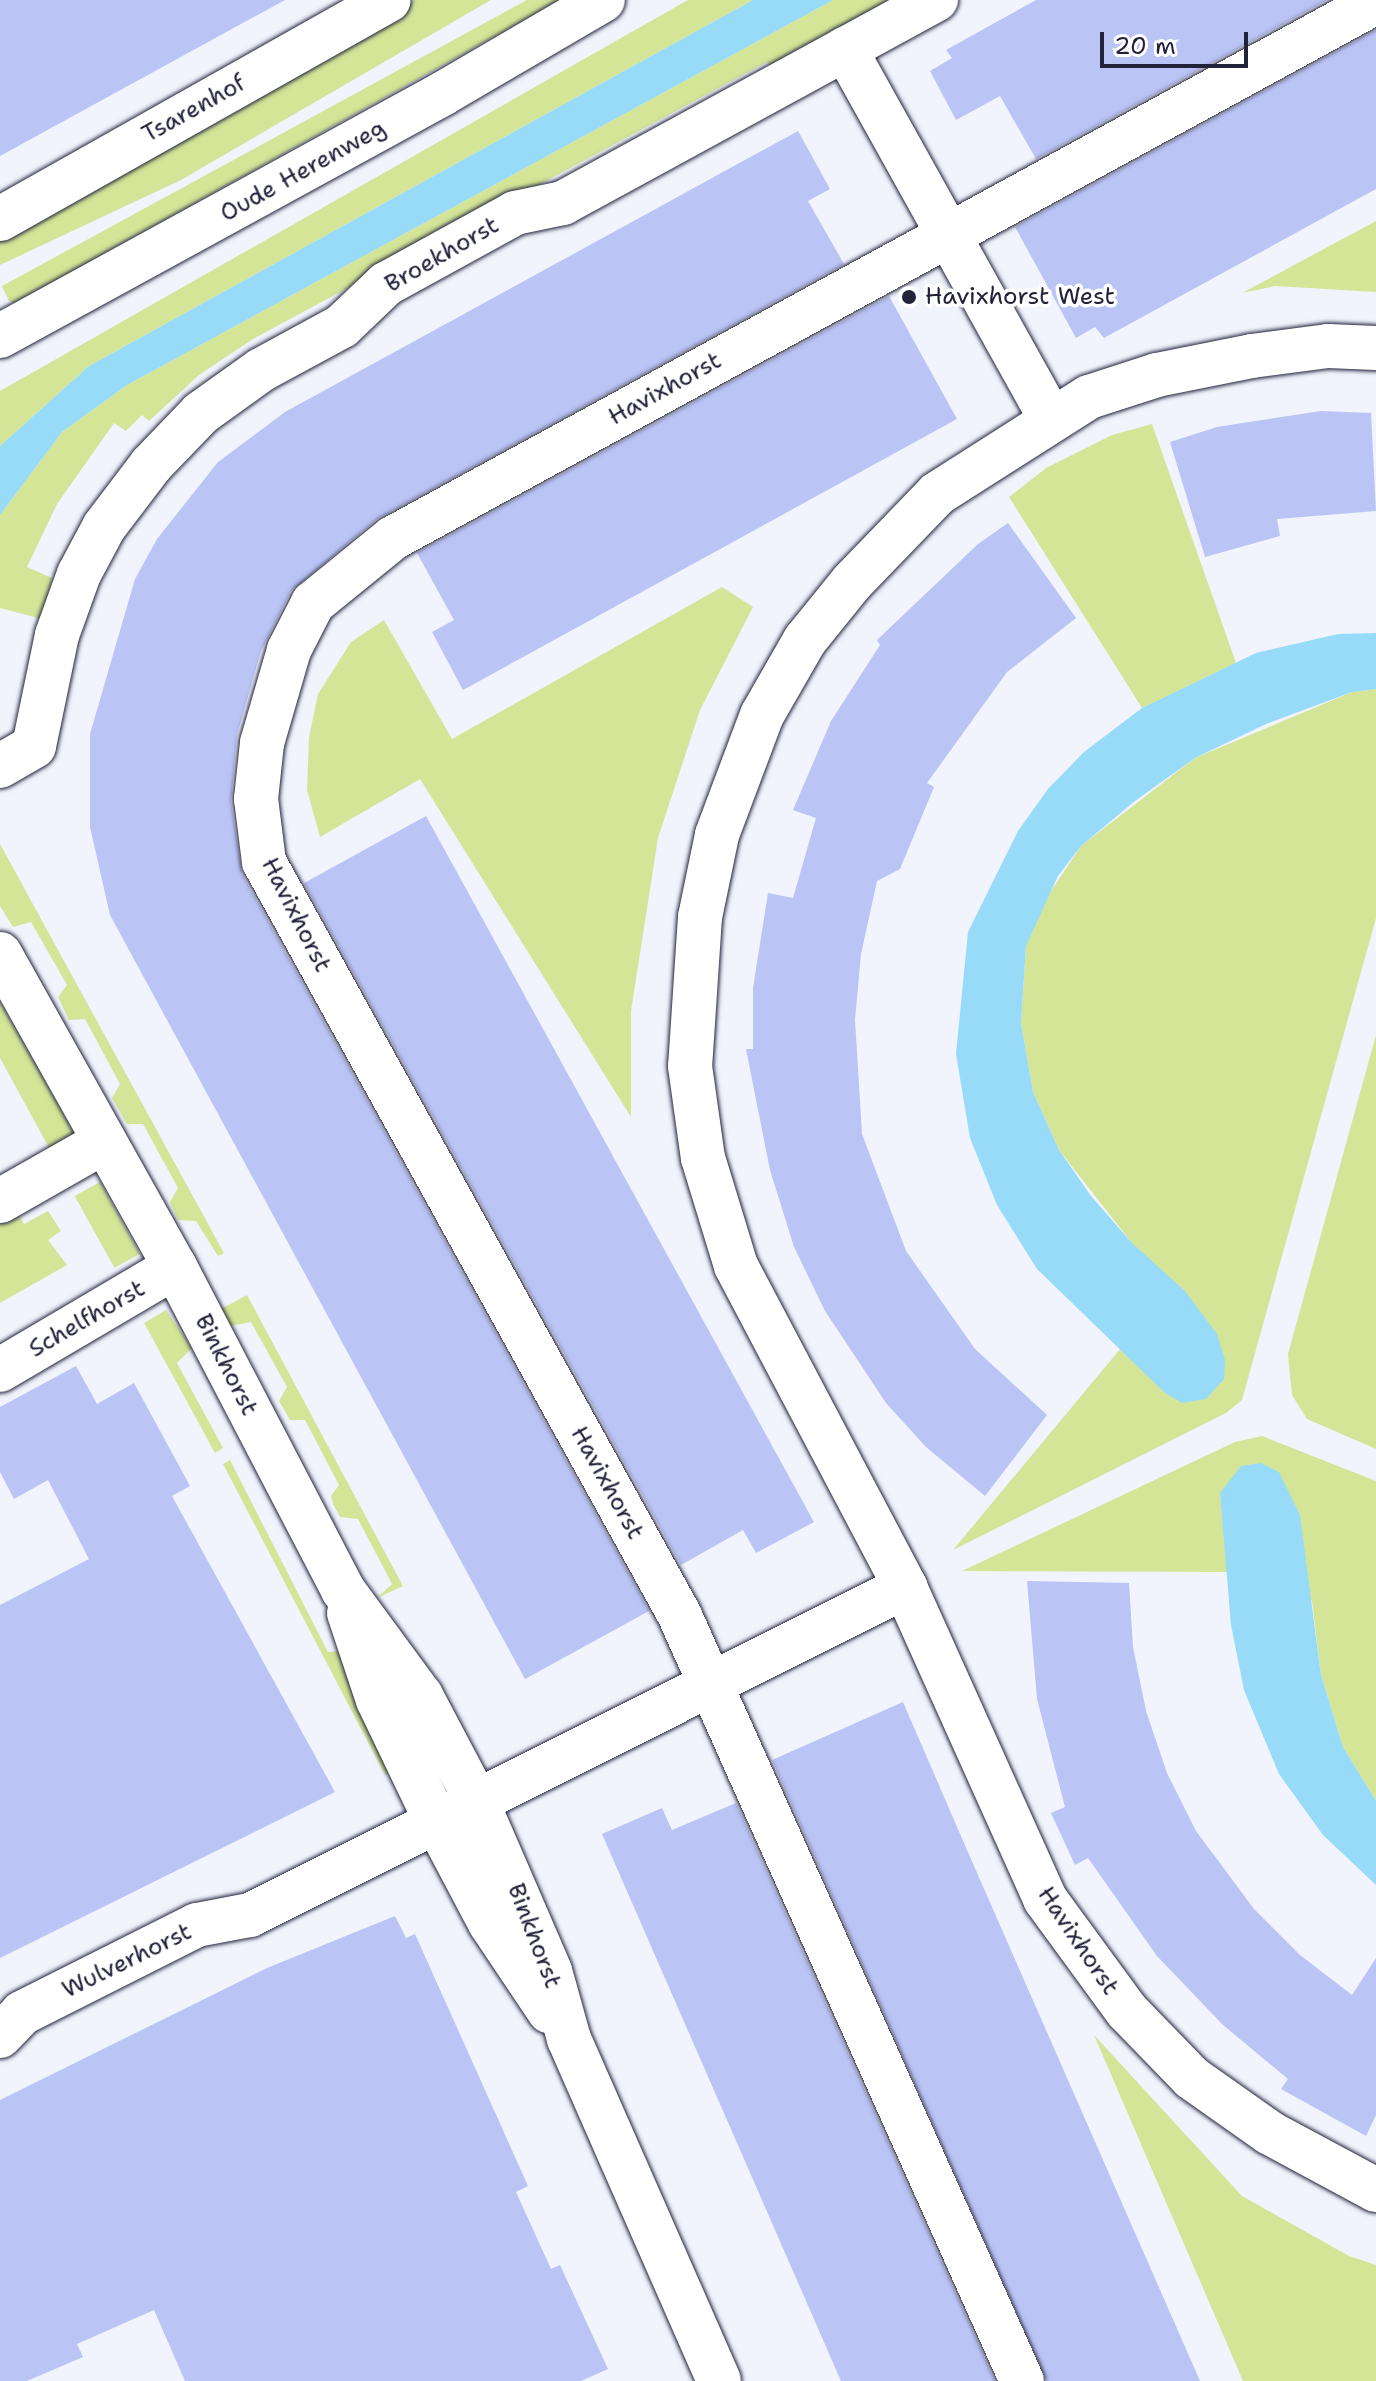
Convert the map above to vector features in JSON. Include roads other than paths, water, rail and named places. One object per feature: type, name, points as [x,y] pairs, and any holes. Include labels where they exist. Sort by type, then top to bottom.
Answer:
[{"type":"street","name":"Tsarenhof","points":[[0,219],[389,0]]},
{"type":"street","name":"Oude Herenweg","points":[[0,336],[444,93],[603,0]]},
{"type":"street","name":"Broekhorst","points":[[0,766],[34,746],[57,635],[79,574],[104,527],[151,465],[201,413],[261,370],[342,326],[386,284],[515,213],[563,203],[936,0]]},
{"type":"street","name":"Havixhorst","points":[[1022,2381],[713,1682],[264,862],[256,799],[262,743],[289,650],[313,603],[351,569],[393,538],[1376,2]]},
{"type":"street","points":[[845,49],[1050,418]]},
{"type":"street","name":"Havixhorst","points":[[1376,348],[1328,346],[1157,375],[1089,397],[1050,418],[937,494],[805,640],[756,730],[717,835],[700,917],[690,1066],[703,1158],[736,1266],[905,1587],[1045,1899],[1127,2011],[1218,2097],[1330,2169],[1376,2190]]},
{"type":"street","name":"Binkhorst","points":[[0,954],[175,1267],[343,1590],[421,1696],[477,1802],[540,1944],[569,2039],[719,2381]]},
{"type":"street","points":[[0,1201],[104,1142]]},
{"type":"street","name":"Schelfhorst","points":[[0,1370],[175,1267]]},
{"type":"street","points":[[477,1802],[905,1587]]},
{"type":"street","name":"Binkhorst","points":[[343,1590],[378,1700],[436,1821],[510,1957],[569,2039]]},
{"type":"street","name":"Wulverhorst","points":[[0,2036],[22,2013],[197,1925],[250,1915],[477,1802]]},
{"type":"water","points":[[753,0],[833,0],[127,385],[62,432],[0,515],[0,446],[89,366]]},
{"type":"water","points":[[1376,633],[1376,689],[1352,692],[1266,724],[1195,758],[1135,801],[1081,846],[1058,876],[1026,946],[1021,1023],[1033,1092],[1059,1150],[1091,1196],[1132,1243],[1185,1291],[1217,1334],[1225,1360],[1224,1379],[1206,1399],[1182,1403],[1165,1393],[1037,1269],[997,1205],[970,1138],[956,1054],[968,932],[1018,831],[1048,789],[1084,752],[1142,708],[1256,653],[1338,634]]},
{"type":"water","points":[[1261,1463],[1279,1472],[1300,1515],[1321,1675],[1343,1747],[1376,1801],[1376,1885],[1323,1835],[1279,1774],[1244,1690],[1231,1625],[1220,1493],[1241,1466]]},
{"type":"place","name":"Havixhorst West","points":[[909,297]]}]
